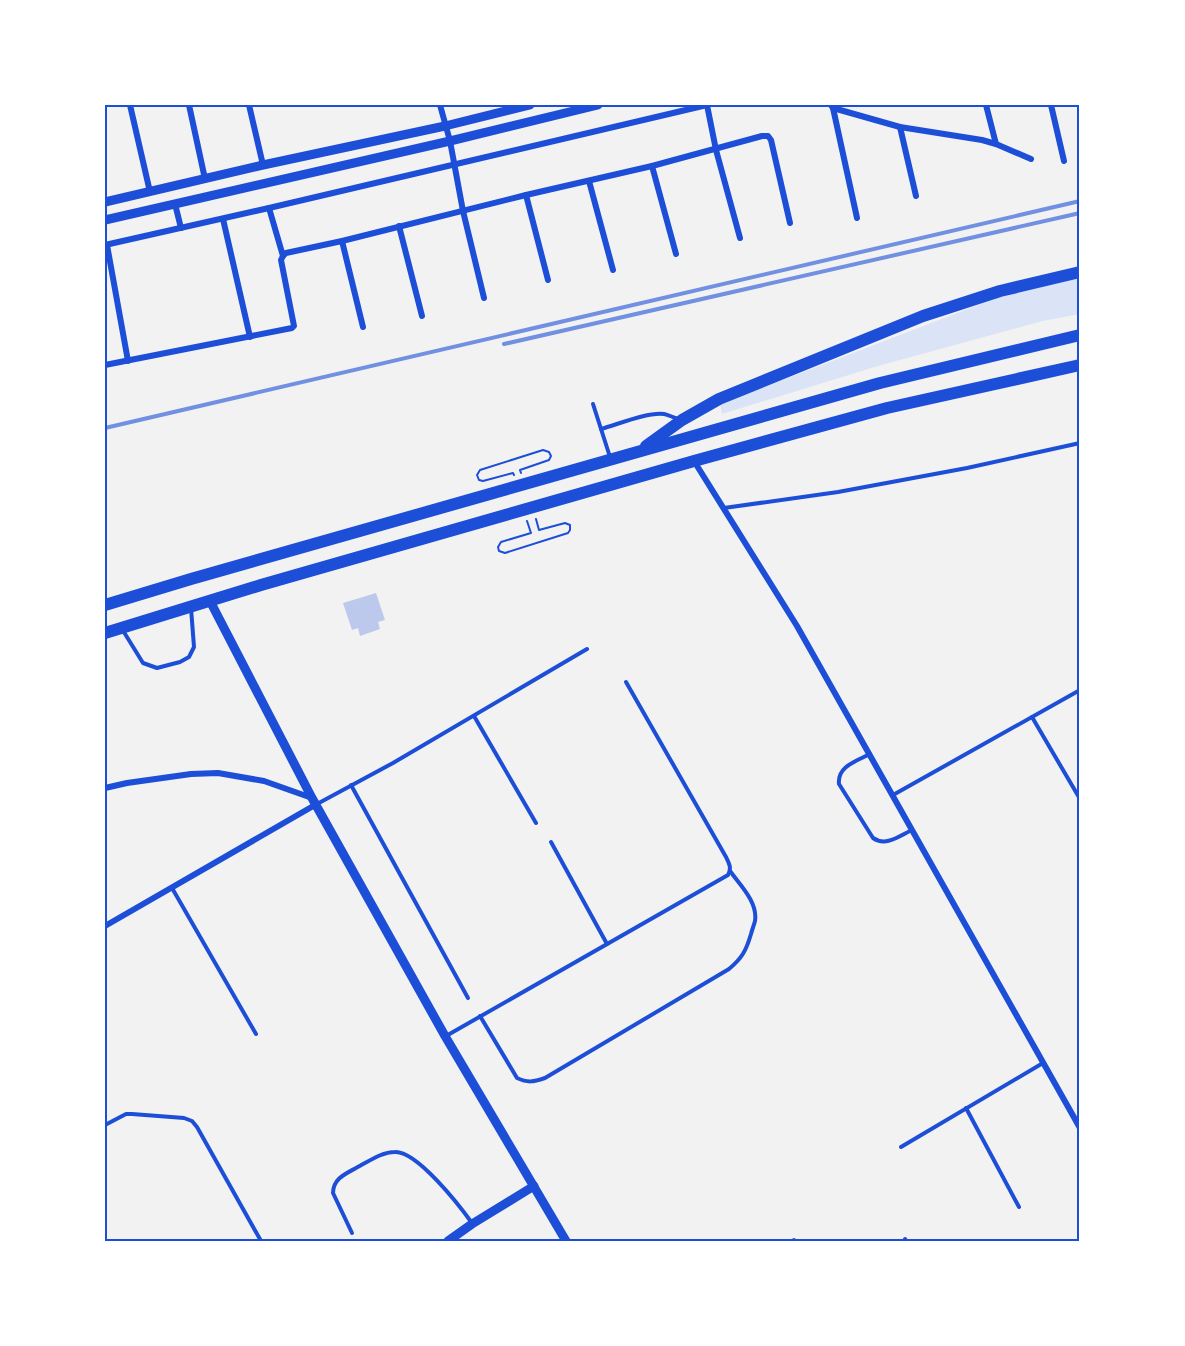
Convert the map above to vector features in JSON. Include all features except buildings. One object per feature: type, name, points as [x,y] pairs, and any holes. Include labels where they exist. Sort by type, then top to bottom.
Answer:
[{"type":"highway","points":[[637,452],[682,420],[719,399],[923,316],[1000,291],[1080,273]]},
{"type":"highway","points":[[105,604],[880,383],[1080,335]]},
{"type":"highway","points":[[105,633],[261,585],[694,461],[887,408],[1080,364]]},
{"type":"street","points":[[130,105],[150,192]]},
{"type":"street","points":[[189,105],[205,179]]},
{"type":"street","points":[[249,105],[262,165]]},
{"type":"street","points":[[440,105],[484,298]]},
{"type":"street","points":[[105,202],[530,105]]},
{"type":"street","points":[[105,220],[598,105]]},
{"type":"street","points":[[128,361],[106,245],[707,105],[716,150],[740,238]]},
{"type":"street","points":[[986,105],[996,144]]},
{"type":"street","points":[[1050,105],[1064,161]]},
{"type":"street","points":[[857,218],[832,107],[900,127],[996,144],[1031,159]]},
{"type":"street","points":[[900,127],[916,196]]},
{"type":"street","points":[[283,256],[286,253],[716,150],[762,136],[768,136],[771,140],[790,223]]},
{"type":"street","points":[[652,166],[676,254]]},
{"type":"street","points":[[589,181],[613,270]]},
{"type":"street","points":[[526,195],[548,280]]},
{"type":"street","points":[[175,204],[181,228]]},
{"type":"street","points":[[105,366],[291,329],[293,327],[281,260],[283,256],[269,208]]},
{"type":"street","points":[[223,219],[250,338]]},
{"type":"street","points":[[399,226],[422,316]]},
{"type":"street","points":[[342,241],[363,327]]},
{"type":"street","points":[[694,461],[798,626],[1080,1128]]},
{"type":"street","points":[[210,602],[313,802],[445,1036],[566,1241]]},
{"type":"street","points":[[105,788],[191,774],[218,773],[264,782],[313,802]]},
{"type":"street","points":[[105,926],[313,802]]},
{"type":"street","points":[[448,1241],[534,1186]]},
{"type":"lane","points":[[593,404],[611,460]]},
{"type":"lane","points":[[602,429],[658,414],[666,414],[682,420]]},
{"type":"lane","points":[[724,508],[838,492],[968,468],[1080,443]]},
{"type":"lane","points":[[121,628],[143,663],[157,668],[180,662],[189,657],[194,648],[191,607]]},
{"type":"lane","points":[[313,802],[393,763],[587,649]]},
{"type":"lane","points":[[445,1036],[728,875],[730,864],[626,682]]},
{"type":"lane","points":[[893,795],[1080,690]]},
{"type":"lane","points":[[474,716],[536,823]]},
{"type":"lane","points":[[1032,717],[1080,799]]},
{"type":"lane","points":[[870,754],[845,767],[838,780],[839,784],[873,838],[878,842],[888,841],[912,829]]},
{"type":"lane","points":[[351,785],[468,998]]},
{"type":"lane","points":[[551,842],[607,944]]},
{"type":"lane","points":[[480,1016],[517,1078],[532,1082],[545,1078],[729,969],[740,959],[747,948],[755,919],[754,909],[748,896],[730,871]]},
{"type":"lane","points":[[172,887],[256,1034]]},
{"type":"lane","points":[[902,1147],[1043,1062]]},
{"type":"lane","points":[[966,1108],[1019,1207]]},
{"type":"lane","points":[[105,1125],[132,1114],[184,1118],[192,1121],[261,1241]]},
{"type":"lane","points":[[352,1233],[333,1193],[333,1186],[341,1176],[381,1155],[397,1151],[411,1157],[432,1175],[455,1200],[472,1224]]},
{"type":"path","points":[[513,473],[483,481],[479,480],[477,475],[480,470],[543,450],[549,452],[550,458],[547,462],[520,470],[524,484]]},
{"type":"path","points":[[531,533],[501,542],[498,549],[505,553],[568,533],[571,527],[565,523],[539,530],[532,507]]},
{"type":"shaded area","points":[[1080,278],[1080,314],[1043,321],[878,366],[722,414],[720,404],[1004,295]]},
{"type":"railway","points":[[105,428],[1080,201]]},
{"type":"railway","points":[[504,344],[1080,213]]}]
